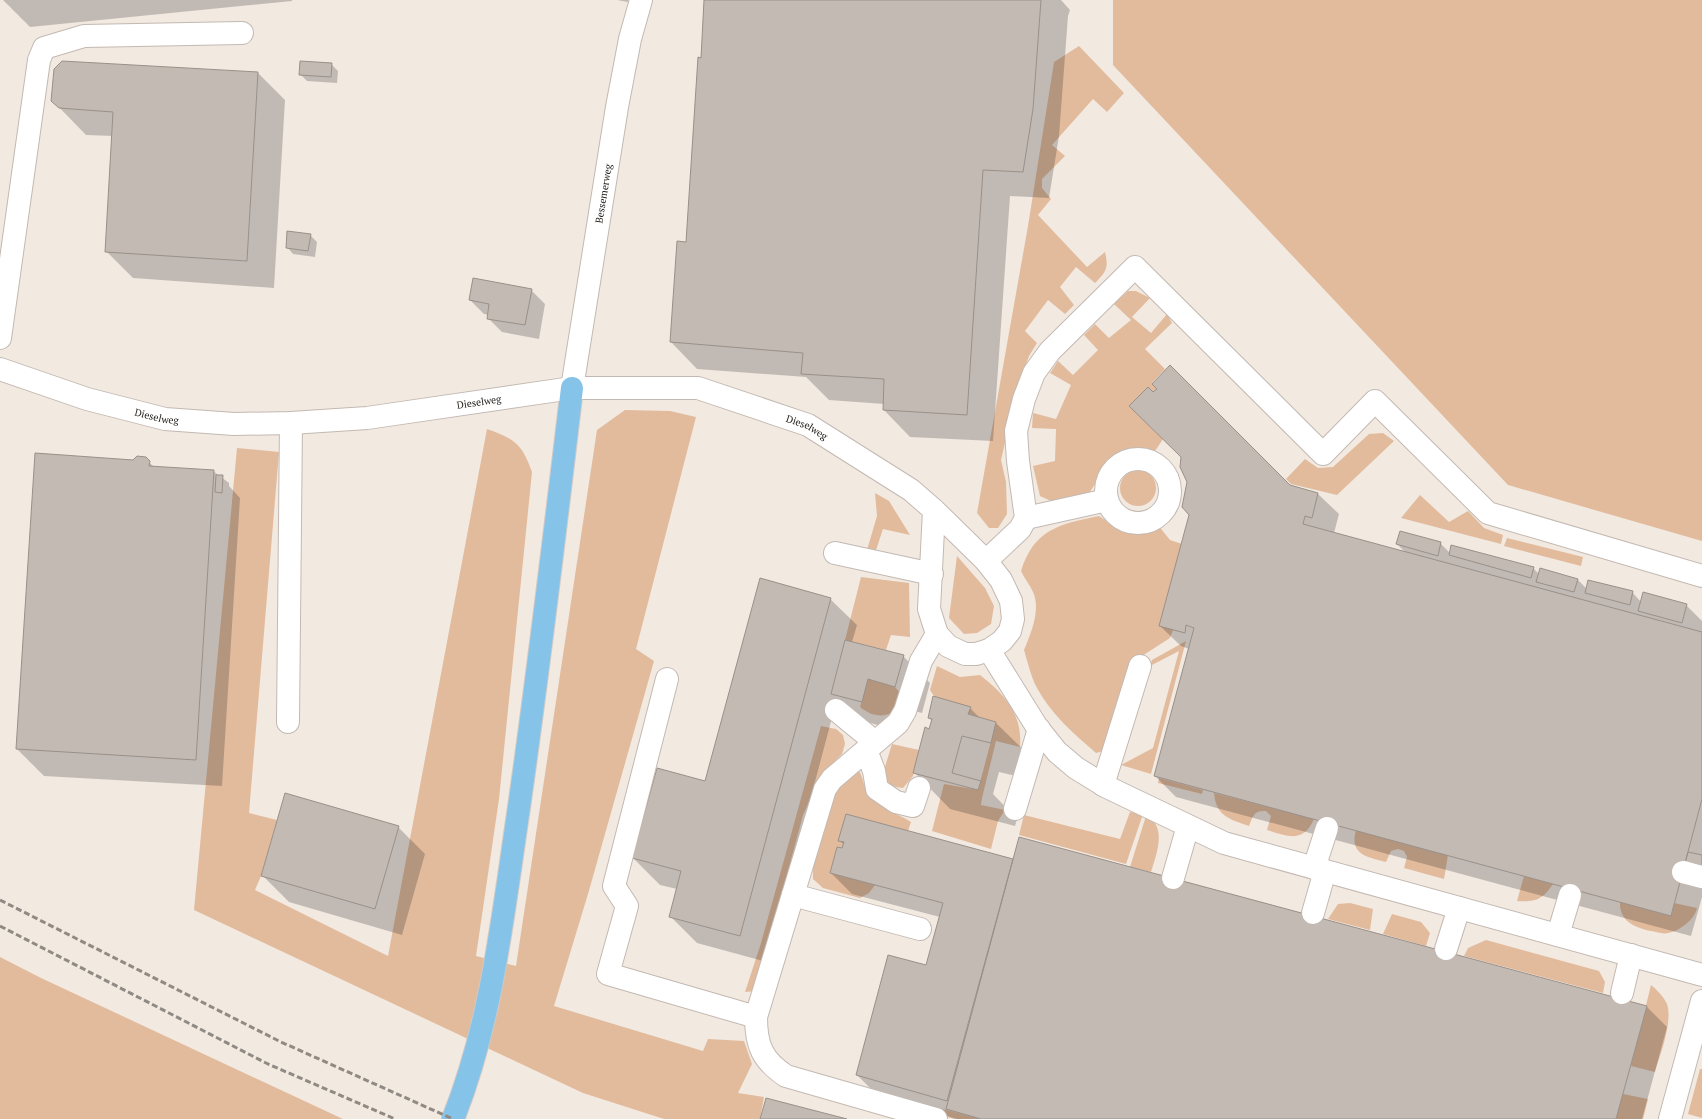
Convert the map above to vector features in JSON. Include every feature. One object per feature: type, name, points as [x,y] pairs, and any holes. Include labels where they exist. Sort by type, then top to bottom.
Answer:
[{"type":"main road","points":[[453,1119],[476,1051],[487,1010],[496,958],[540,652],[572,388]]},
{"type":"street","name":"Bessemerweg","points":[[572,388],[610,144],[630,39],[641,0]]},
{"type":"street","points":[[0,338],[39,60],[44,48],[84,36],[242,33]]},
{"type":"street","points":[[986,562],[1020,529],[1026,518],[1018,461],[1016,431],[1024,399],[1034,373],[1050,351],[1136,267],[1323,454],[1375,401],[1488,513],[1702,576]]},
{"type":"street","name":"Dieselweg","points":[[0,369],[87,399],[165,419],[234,424],[291,423],[367,418],[572,388],[698,388],[808,425],[911,490],[934,510],[986,562],[1001,580],[1011,601],[1013,619],[1010,631],[1002,641],[989,650],[976,654],[965,654],[948,646],[937,634],[929,609],[932,574],[934,510]]},
{"type":"street","points":[[288,722],[291,423]]},
{"type":"street","points":[[1026,518],[1107,500]]},
{"type":"street","points":[[835,553],[932,574]]},
{"type":"street","points":[[936,1119],[786,1076],[772,1067],[761,1050],[756,1035],[756,1017],[825,790],[832,779],[898,723],[905,712],[921,661],[937,634]]},
{"type":"street","points":[[989,650],[1039,729],[1057,752],[1076,768],[1103,785],[1224,843],[1702,975]]},
{"type":"street","points":[[1103,785],[1140,666]]},
{"type":"street","points":[[667,679],[614,886],[627,906],[608,974],[756,1017]]},
{"type":"street","points":[[836,710],[870,746],[877,790],[896,802],[913,806],[919,788]]},
{"type":"street","points":[[1015,809],[1039,729]]},
{"type":"street","points":[[1173,878],[1188,826]]},
{"type":"street","points":[[1313,913],[1319,869],[1327,828]]},
{"type":"street","points":[[793,895],[920,929]]},
{"type":"street","points":[[1558,935],[1570,895]]},
{"type":"street","points":[[1446,949],[1459,908]]},
{"type":"street","points":[[1622,993],[1631,955]]},
{"type":"street","points":[[1670,1119],[1702,1001]]},
{"type":"shaded area","points":[[1113,0],[1702,0],[1702,541],[1508,485],[1113,65]]},
{"type":"shaded area","points":[[1079,46],[1124,93],[1107,112],[1093,99],[1052,145],[1065,156],[1042,179],[1042,188],[1051,199],[1038,215],[1087,267],[1105,252],[1107,262],[1106,269],[1095,283],[1076,267],[1060,287],[1074,305],[1065,314],[1048,300],[1025,331],[1037,343],[1029,356],[1018,386],[1001,460],[1006,482],[1007,514],[998,528],[989,528],[977,513],[1028,226],[1054,62]]},
{"type":"shaded area","points":[[1128,291],[1136,291],[1150,298],[1132,317],[1151,333],[1167,314],[1172,323],[1145,349],[1165,369],[1152,383],[1157,389],[1153,392],[1148,387],[1130,406],[1163,439],[1153,454],[1139,451],[1119,454],[1107,465],[1089,493],[1051,501],[1040,496],[1033,466],[1055,461],[1056,429],[1032,428],[1033,413],[1056,419],[1071,385],[1050,373],[1058,361],[1073,375],[1098,350],[1084,335],[1095,324],[1109,338],[1131,320],[1114,304]]},
{"type":"shaded area","points":[[625,410],[670,411],[696,417],[636,649],[654,661],[588,894],[554,1006],[703,1051],[708,1039],[744,1041],[752,1064],[738,1093],[764,1097],[760,1119],[664,1119],[583,1093],[194,910],[237,448],[279,452],[249,813],[277,820],[261,876],[255,890],[388,956],[487,429],[504,436],[516,444],[525,455],[532,472],[499,799],[476,956],[516,966],[597,430]]},
{"type":"shaded area","points":[[1383,433],[1394,441],[1337,495],[1291,484],[1286,479],[1305,459],[1318,468],[1333,467],[1369,434]]},
{"type":"shaded area","points":[[1142,470],[1151,475],[1155,481],[1155,495],[1151,501],[1142,506],[1134,506],[1125,501],[1121,495],[1120,484],[1125,475],[1131,471]]},
{"type":"shaded area","points":[[875,493],[889,501],[910,535],[883,529],[876,550],[867,550],[877,516]]},
{"type":"shaded area","points":[[1420,495],[1449,522],[1468,511],[1484,528],[1503,535],[1501,544],[1401,518]]},
{"type":"shaded area","points":[[1099,516],[1117,528],[1137,532],[1158,525],[1170,540],[1182,544],[1173,630],[1170,638],[1131,663],[1103,751],[1096,753],[1071,731],[1056,715],[1037,688],[1033,679],[1024,650],[1036,614],[1036,606],[1032,589],[1021,571],[1026,557],[1041,537],[1050,531],[1072,522]]},
{"type":"shaded area","points":[[1507,538],[1583,557],[1581,566],[1504,546]]},
{"type":"shaded area","points":[[957,556],[985,588],[994,606],[991,624],[977,633],[964,634],[949,618]]},
{"type":"shaded area","points":[[861,577],[909,583],[910,637],[891,635],[886,650],[845,640]]},
{"type":"shaded area","points":[[1186,641],[1151,774],[1121,765],[1153,748],[1179,651],[1150,666],[1152,660]]},
{"type":"shaded area","points":[[937,666],[960,677],[980,675],[1004,697],[1015,715],[1018,724],[1020,747],[996,741],[982,798],[981,805],[1005,810],[998,821],[991,849],[932,831],[944,784],[978,790],[996,722],[950,706],[934,696],[930,690]]},
{"type":"shaded area","points":[[868,679],[895,687],[901,694],[892,713],[888,715],[875,715],[860,707]]},
{"type":"shaded area","points":[[821,726],[836,729],[843,735],[845,744],[842,754],[821,775],[803,815],[756,991],[745,992],[761,943]]},
{"type":"shaded area","points":[[892,744],[919,750],[913,776],[903,788],[896,787],[885,782],[884,770]]},
{"type":"shaded area","points":[[857,768],[866,791],[872,799],[882,807],[911,822],[908,831],[846,814],[839,841],[844,842],[842,848],[837,847],[830,873],[875,885],[869,893],[860,898],[823,888],[813,879],[813,862],[833,795]]},
{"type":"shaded area","points":[[1159,778],[1203,790],[1202,794],[1158,783]]},
{"type":"shaded area","points":[[1214,793],[1314,819],[1310,827],[1305,832],[1294,836],[1288,836],[1267,830],[1271,816],[1266,811],[1254,814],[1249,826],[1225,816],[1215,801]]},
{"type":"shaded area","points":[[1130,812],[1143,814],[1126,864],[1019,835],[1024,815],[1120,839]]},
{"type":"shaded area","points":[[1146,816],[1153,821],[1159,834],[1159,841],[1151,872],[1130,867]]},
{"type":"shaded area","points":[[1356,830],[1448,855],[1444,879],[1404,868],[1407,857],[1404,851],[1398,849],[1391,851],[1386,862],[1361,854],[1355,845],[1354,838]]},
{"type":"shaded area","points":[[1524,876],[1553,884],[1542,897],[1538,899],[1517,901]]},
{"type":"shaded area","points":[[1620,902],[1670,916],[1674,903],[1697,908],[1696,912],[1686,924],[1673,932],[1664,933],[1649,931],[1631,924],[1623,915]]},
{"type":"shaded area","points":[[1350,903],[1373,909],[1370,930],[1328,919],[1338,904]]},
{"type":"shaded area","points":[[1392,914],[1421,922],[1430,933],[1426,946],[1383,934]]},
{"type":"shaded area","points":[[1486,940],[1599,971],[1605,982],[1603,993],[1464,956],[1468,948]]},
{"type":"shaded area","points":[[0,957],[41,978],[343,1119],[0,1119]]},
{"type":"shaded area","points":[[1651,985],[1664,999],[1667,1004],[1668,1011],[1667,1029],[1655,1072],[1631,1066]]},
{"type":"shaded area","points":[[1700,1069],[1702,1069],[1702,1118],[1688,1114]]},
{"type":"shaded area","points":[[1623,1094],[1648,1099],[1643,1119],[1616,1119]]},
{"type":"shaded area","points":[[939,1108],[981,1119],[954,1119],[938,1114]]},
{"type":"building","points":[[704,0],[1041,0],[1033,109],[1023,172],[983,170],[967,415],[883,410],[884,379],[801,374],[803,353],[670,342],[677,241],[686,242],[698,57],[701,58]]},
{"type":"building","points":[[62,61],[258,72],[247,261],[105,252],[113,112],[59,108],[51,101],[54,69]]},
{"type":"building","points":[[300,61],[332,63],[331,77],[299,75]]},
{"type":"building","points":[[287,231],[311,234],[308,251],[286,248]]},
{"type":"building","points":[[473,278],[532,289],[525,325],[487,319],[489,304],[469,300]]},
{"type":"building","points":[[1170,365],[1290,485],[1318,493],[1312,518],[1305,516],[1303,524],[1702,632],[1702,799],[1671,916],[1154,776],[1194,628],[1186,625],[1185,633],[1159,626],[1189,515],[1182,507],[1187,482],[1180,467],[1181,457],[1129,406],[1148,387],[1153,392],[1157,389],[1152,384]]},
{"type":"building","points":[[35,453],[133,460],[137,456],[146,457],[150,461],[149,466],[214,470],[196,760],[16,749]]},
{"type":"building","points":[[216,475],[223,475],[222,493],[215,492]]},
{"type":"building","points":[[1400,531],[1441,542],[1438,556],[1396,544]]},
{"type":"building","points":[[1451,545],[1534,567],[1531,578],[1449,555]]},
{"type":"building","points":[[1540,568],[1578,579],[1574,592],[1536,582]]},
{"type":"building","points":[[760,578],[831,598],[740,936],[669,917],[681,871],[632,858],[657,768],[705,781]]},
{"type":"building","points":[[1588,580],[1633,591],[1630,605],[1585,593]]},
{"type":"building","points":[[1643,592],[1687,604],[1682,623],[1638,611]]},
{"type":"building","points":[[845,640],[904,655],[895,687],[868,679],[862,702],[831,694]]},
{"type":"building","points":[[933,696],[971,707],[968,714],[996,722],[991,743],[962,736],[952,773],[981,781],[978,790],[913,773],[925,727],[929,729],[932,719],[928,718]]},
{"type":"building","points":[[285,793],[399,826],[375,909],[261,876]]},
{"type":"building","points":[[846,814],[1013,859],[947,1101],[856,1075],[888,955],[926,965],[943,903],[830,873],[837,847],[842,848],[844,842],[838,841]]},
{"type":"building","points":[[1019,837],[1647,1006],[1616,1119],[981,1119],[946,1109]]},
{"type":"building","points":[[1688,852],[1702,855],[1702,888],[1680,882]]},
{"type":"building","points":[[766,1098],[847,1119],[760,1119]]},
{"type":"railway","points":[[0,900],[281,1042],[453,1119]]},
{"type":"railway","points":[[0,926],[268,1064],[395,1119]]}]
